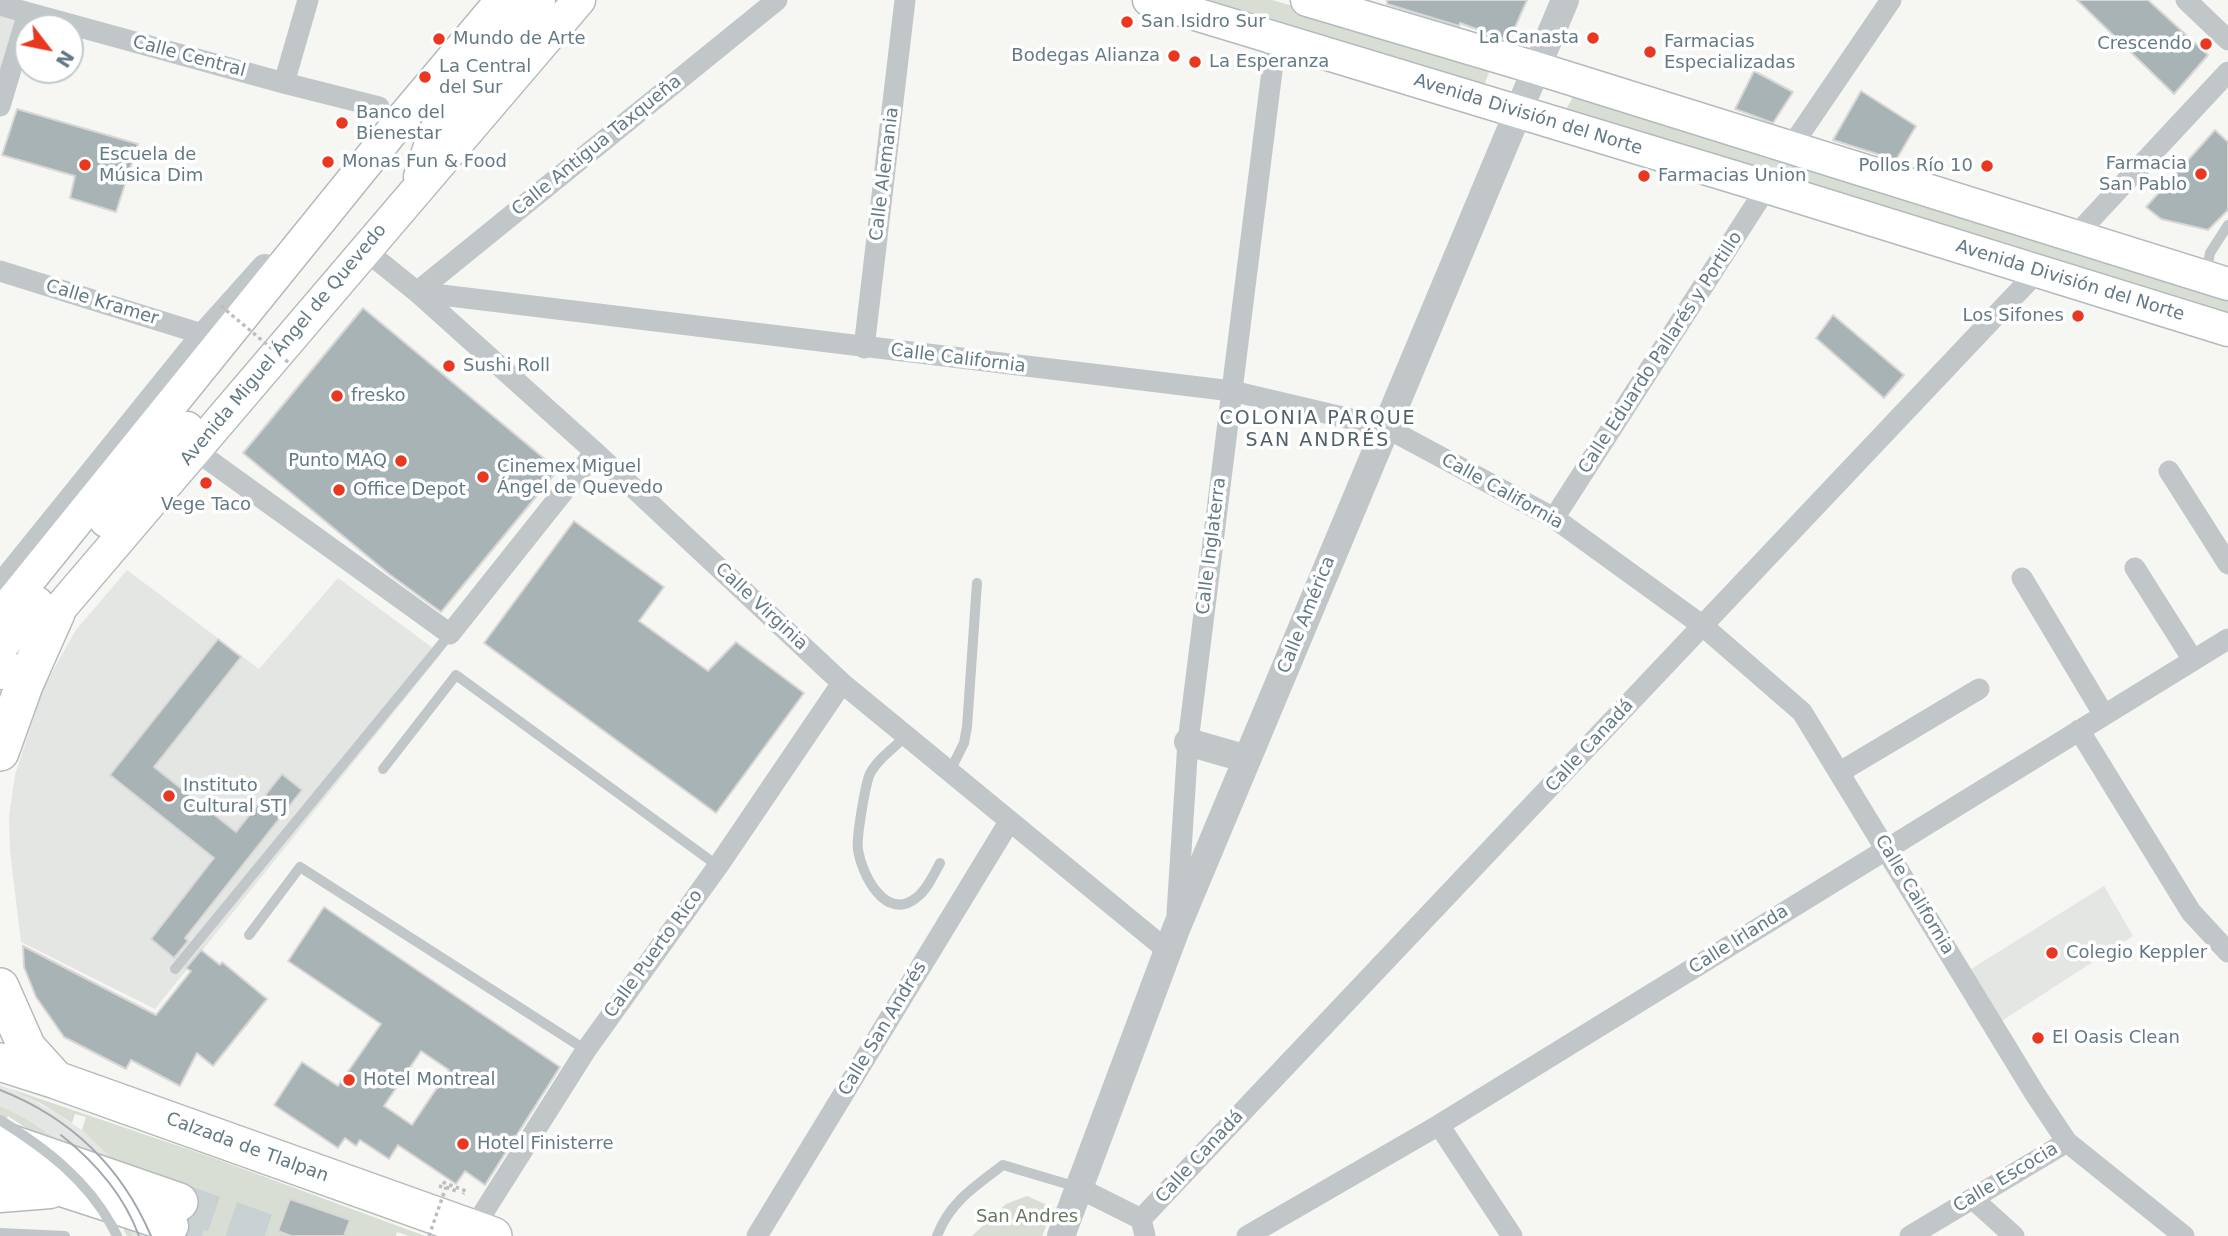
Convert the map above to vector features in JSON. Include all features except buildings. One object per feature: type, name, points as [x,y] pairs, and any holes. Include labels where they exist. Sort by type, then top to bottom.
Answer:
[{"type":"highway","points":[[0,752],[24,685],[56,613]]},
{"type":"highway","points":[[0,987],[27,1048],[56,1080]]},
{"type":"highway","name":"Calzada de Tlalpan","points":[[0,1062],[483,1233]]},
{"type":"highway","points":[[0,1140],[176,1214]]},
{"type":"main road","points":[[0,616],[406,114],[502,0]]},
{"type":"main road","points":[[415,192],[433,137],[445,112],[539,0]]},
{"type":"main road","name":"Avenida Miguel Ángel de Quevedo","points":[[0,698],[5,663],[56,613],[579,0]]},
{"type":"main road","name":"Avenida División del Norte","points":[[1149,0],[2228,330]]},
{"type":"main road","points":[[1307,0],[1536,68],[2217,280]]},
{"type":"main road","points":[[5,663],[147,471],[243,369],[323,300]]},
{"type":"main road","points":[[0,1170],[66,1191],[176,1214]]},
{"type":"main road","points":[[0,1196],[66,1191]]},
{"type":"street","points":[[284,83],[308,0]]},
{"type":"street","name":"Calle Antigua Taxqueña","points":[[417,292],[777,0]]},
{"type":"street","name":"Calle Alemania","points":[[864,348],[905,0]]},
{"type":"street","name":"Calle América","points":[[1061,1236],[1172,940],[1565,0]]},
{"type":"street","points":[[1791,147],[1891,0]]},
{"type":"street","points":[[2186,0],[2228,40]]},
{"type":"street","name":"Calle Central","points":[[0,5],[379,107]]},
{"type":"street","points":[[0,106],[28,13]]},
{"type":"street","name":"Calle Inglaterra","points":[[1172,940],[1188,741],[1276,39]]},
{"type":"street","points":[[2076,235],[2228,72]]},
{"type":"street","name":"Calle Eduardo Pallarés y Portillo","points":[[1554,518],[1767,187]]},
{"type":"street","points":[[0,589],[205,335],[280,253],[312,232]]},
{"type":"street","name":"Calle Virginia","points":[[365,250],[417,292],[595,452],[842,683],[1009,822],[1172,940]]},
{"type":"street","name":"Calle Kramer","points":[[0,271],[205,335]]},
{"type":"street","name":"Calle Canadá","points":[[1080,1189],[1143,1227],[2038,271]]},
{"type":"street","name":"Calle California","points":[[417,292],[1232,391],[1385,427],[1554,518],[1703,626],[1802,712],[2067,1142],[2184,1236]]},
{"type":"street","points":[[195,450],[450,634],[595,452]]},
{"type":"street","points":[[2169,471],[2228,564]]},
{"type":"street","points":[[2135,568],[2193,660]]},
{"type":"street","points":[[2022,578],[2104,715]]},
{"type":"street","name":"Calle Irlanda","points":[[1247,1236],[1439,1125],[2228,639]]},
{"type":"street","name":"Calle Puerto Rico","points":[[483,1233],[586,1050],[718,866],[842,683]]},
{"type":"street","points":[[1840,772],[1979,689]]},
{"type":"street","points":[[2080,730],[2191,912],[2228,952]]},
{"type":"street","points":[[1188,741],[1247,759]]},
{"type":"street","name":"Calle San Andrés","points":[[757,1236],[1009,822]]},
{"type":"street","points":[[1439,1125],[1512,1236]]},
{"type":"street","name":"Calle Escocia","points":[[1910,1236],[2067,1142]]},
{"type":"street","points":[[1973,1199],[2014,1236]]},
{"type":"lane","points":[[2217,280],[2210,253],[2228,225]]},
{"type":"lane","points":[[949,773],[964,743],[967,727],[977,583]]},
{"type":"lane","points":[[176,969],[450,634]]},
{"type":"lane","points":[[383,769],[456,675],[718,866]]},
{"type":"lane","points":[[905,736],[870,774],[858,849],[875,892],[888,902],[908,903],[914,900],[940,863]]},
{"type":"lane","points":[[249,935],[300,867],[586,1050]]},
{"type":"lane","points":[[0,1120],[37,1144],[75,1176],[93,1196],[115,1231]]},
{"type":"lane","points":[[937,1236],[944,1217],[971,1189],[1003,1166],[1080,1189]]},
{"type":"lane","points":[[0,1233],[65,1236]]},
{"type":"path","points":[[221,306],[289,363]]},
{"type":"path","points":[[429,1236],[448,1186]]},
{"type":"shaded area","points":[[0,6],[27,13],[14,14],[14,58],[0,106]]},
{"type":"shaded area","name":"Instituto Cultural STJ","points":[[127,570],[259,669],[338,578],[441,654],[155,1009],[21,942],[10,851],[9,817],[15,775],[44,686],[76,630]]},
{"type":"shaded area","name":"Colegio Keppler","points":[[2104,886],[2133,936],[2000,1022],[1971,969]]},
{"type":"shaded area","points":[[0,1085],[59,1115],[102,1147],[115,1161],[158,1236],[133,1236],[129,1227],[23,1117],[0,1106]]},
{"type":"green space","points":[[1195,0],[1272,0],[1492,64],[1483,88]]},
{"type":"green space","points":[[1576,91],[2228,296],[2228,317],[1562,117]]},
{"type":"green space","points":[[8,1088],[208,1156],[425,1236],[409,1236],[397,1232],[396,1236],[168,1236],[115,1161],[82,1130],[86,1117],[75,1114],[72,1123],[42,1104]]},
{"type":"green space","points":[[0,1106],[23,1117],[65,1145],[129,1227],[133,1236],[127,1236],[116,1215],[45,1140],[8,1116],[0,1129]]},
{"type":"green space","name":"San Andres","points":[[1027,1196],[1054,1208],[1042,1236],[972,1236],[1006,1204]]},
{"type":"tunnel","points":[[179,1202],[278,1236]]},
{"type":"tunnel","points":[[172,1226],[202,1236]]},
{"type":"tram line","points":[[0,1090],[49,1115],[91,1147],[125,1188],[151,1236]]},
{"type":"tram line","points":[[61,1135],[107,1180],[117,1193],[139,1236]]},
{"type":"place","name":"San Isidro Sur","points":[[1127,22]]},
{"type":"place","name":"La Canasta","points":[[1593,38]]},
{"type":"place","name":"Mundo de Arte","points":[[439,39]]},
{"type":"place","name":"Crescendo","points":[[2206,44]]},
{"type":"place","name":"Farmacias Especializadas","points":[[1650,52]]},
{"type":"place","name":"Bodegas Alianza","points":[[1174,56]]},
{"type":"place","name":"La Esperanza","points":[[1195,62]]},
{"type":"place","name":"La Central del Sur","points":[[425,77]]},
{"type":"place","name":"Banco del Bienestar","points":[[342,123]]},
{"type":"place","name":"Monas Fun & Food","points":[[328,162]]},
{"type":"place","name":"Escuela de Música Dim","points":[[85,165]]},
{"type":"place","name":"Pollos Río 10","points":[[1987,166]]},
{"type":"place","name":"Farmacia San Pablo","points":[[2201,174]]},
{"type":"place","name":"Farmacias Union","points":[[1644,176]]},
{"type":"place","name":"Los Sifones","points":[[2078,316]]},
{"type":"place","name":"Sushi Roll","points":[[449,366]]},
{"type":"place","name":"fresko","points":[[337,396]]},
{"type":"place","name":"Punto MAQ","points":[[401,461]]},
{"type":"place","name":"Cinemex Miguel Ángel de Quevedo","points":[[483,477]]},
{"type":"place","name":"Vege Taco","points":[[206,483]]},
{"type":"place","name":"Office Depot","points":[[339,490]]},
{"type":"place","name":"Instituto Cultural STJ","points":[[169,796]]},
{"type":"place","name":"Colegio Keppler","points":[[2052,953]]},
{"type":"place","name":"El Oasis Clean","points":[[2038,1038]]},
{"type":"place","name":"Hotel Montreal","points":[[349,1080]]},
{"type":"place","name":"Hotel Finisterre","points":[[463,1144]]},
{"type":"district","name":"COLONIA PARQUE SAN ANDRÉS","points":[[1318,430]]}]
